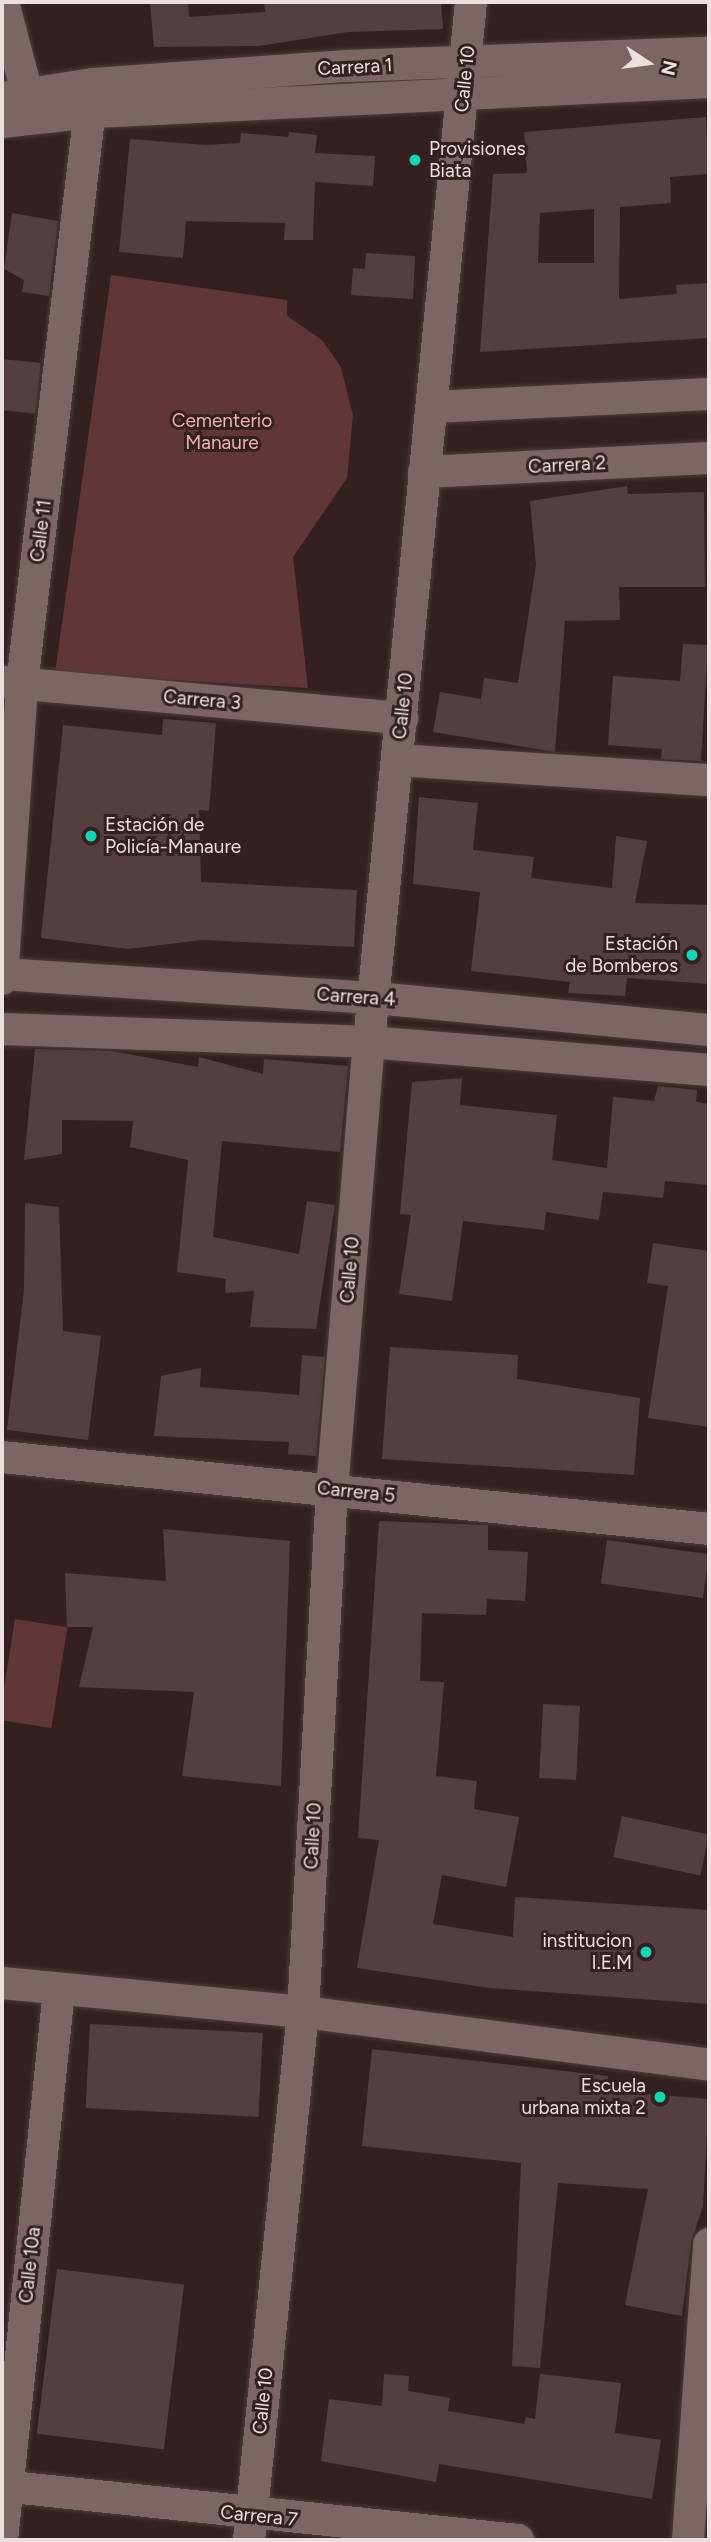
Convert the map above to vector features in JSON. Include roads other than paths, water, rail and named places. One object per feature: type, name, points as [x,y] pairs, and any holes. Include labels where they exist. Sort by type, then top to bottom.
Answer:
[{"type":"street","points":[[3,2],[21,103]]},
{"type":"street","name":"Calle 10","points":[[250,2528],[303,2012],[332,1490],[369,1042],[376,998],[424,472],[468,62],[471,2]]},
{"type":"street","name":"Carrera 1","points":[[2,122],[21,103],[468,62],[709,53]]},
{"type":"street","name":"Carrera 1","points":[[94,98],[464,93],[709,82]]},
{"type":"street","name":"Calle 11","points":[[2,976],[12,683],[94,98]]},
{"type":"street","points":[[432,407],[709,394]]},
{"type":"street","name":"Carrera 2","points":[[424,472],[709,458]]},
{"type":"street","name":"Carrera 3","points":[[12,683],[402,718]]},
{"type":"street","points":[[397,760],[709,780]]},
{"type":"street","name":"Carrera 4","points":[[2,976],[376,998],[709,1030]]},
{"type":"street","points":[[2,1028],[369,1042],[709,1070]]},
{"type":"street","name":"Carrera 5","points":[[2,1457],[709,1529]]},
{"type":"street","points":[[2,1983],[303,2012],[709,2065]]},
{"type":"street","name":"Calle 10a","points":[[2,2540],[5,2487],[59,1990]]},
{"type":"street","points":[[688,2540],[709,2244]]},
{"type":"street","name":"Carrera 7","points":[[5,2487],[250,2528],[518,2540]]},
{"type":"place","name":"Provisiones Biata","points":[[415,160]]},
{"type":"place","name":"Estación de Policía-Manaure","points":[[91,836]]},
{"type":"place","name":"Estación de Bomberos","points":[[692,955]]},
{"type":"place","name":"institucion I.E.M","points":[[646,1952]]},
{"type":"place","name":"Escuela urbana mixta 2","points":[[660,2097]]},
{"type":"park label","name":"Cementerio Manaure","points":[[222,432]]}]
